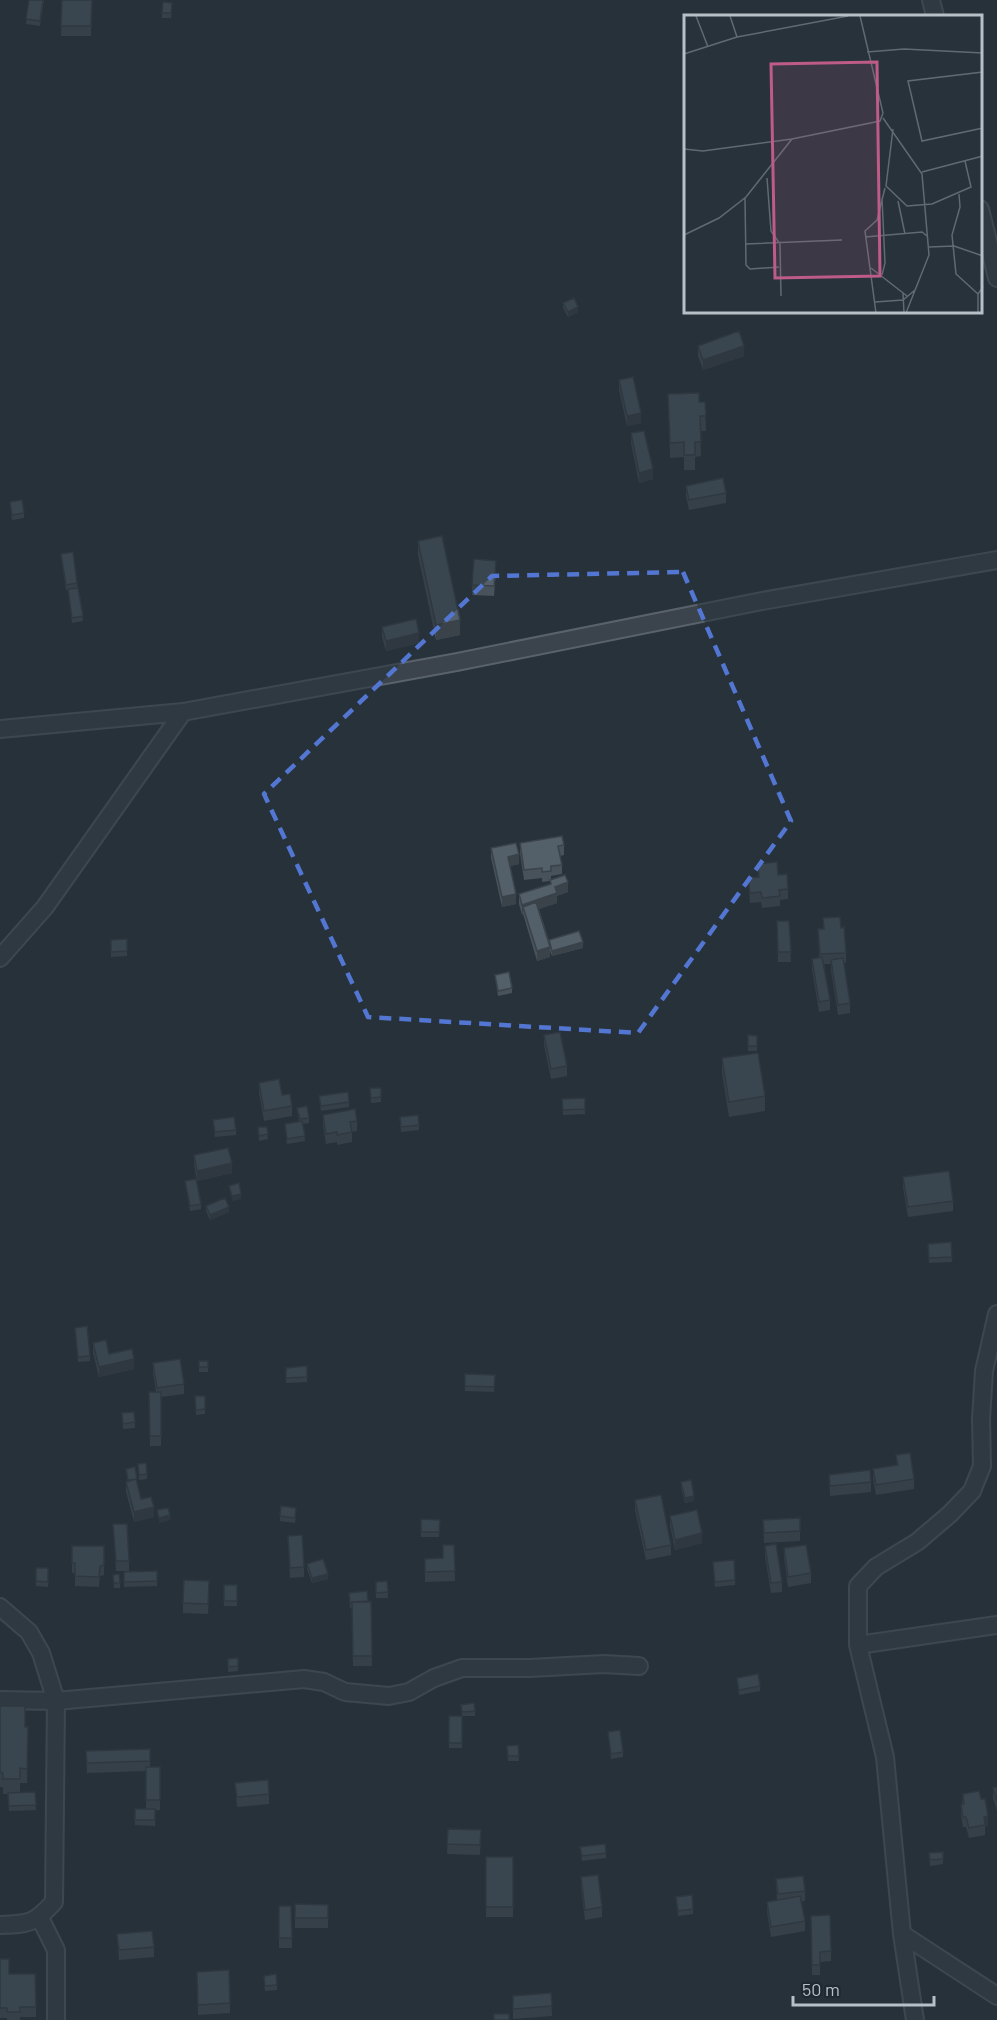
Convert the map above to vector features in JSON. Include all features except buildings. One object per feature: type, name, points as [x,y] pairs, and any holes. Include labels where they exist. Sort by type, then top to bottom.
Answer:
[{"type":"street","points":[[931,0],[935,15]]},
{"type":"street","points":[[982,213],[997,278]]},
{"type":"street","points":[[0,729],[183,712],[457,662],[762,601],[997,560]]},
{"type":"street","points":[[0,958],[45,907],[183,712]]},
{"type":"street","points":[[915,2020],[902,1934],[885,1757],[858,1645],[858,1586],[876,1567],[917,1542],[950,1514],[972,1491],[982,1466],[981,1419],[984,1371],[997,1314]]},
{"type":"street","points":[[0,1607],[29,1632],[41,1653],[56,1701],[54,1902],[40,1918],[24,1924],[0,1925]]},
{"type":"street","points":[[858,1645],[997,1625]]},
{"type":"street","points":[[0,1700],[56,1701],[304,1679],[324,1682],[345,1692],[389,1696],[409,1692],[434,1678],[462,1668],[530,1668],[604,1664],[639,1666]]},
{"type":"street","points":[[40,1918],[56,1950],[56,2020]]},
{"type":"street","points":[[902,1934],[997,1996]]},
{"type":"highlighted area","points":[[683,572],[791,821],[638,1033],[368,1017],[264,794],[492,576]]}]
